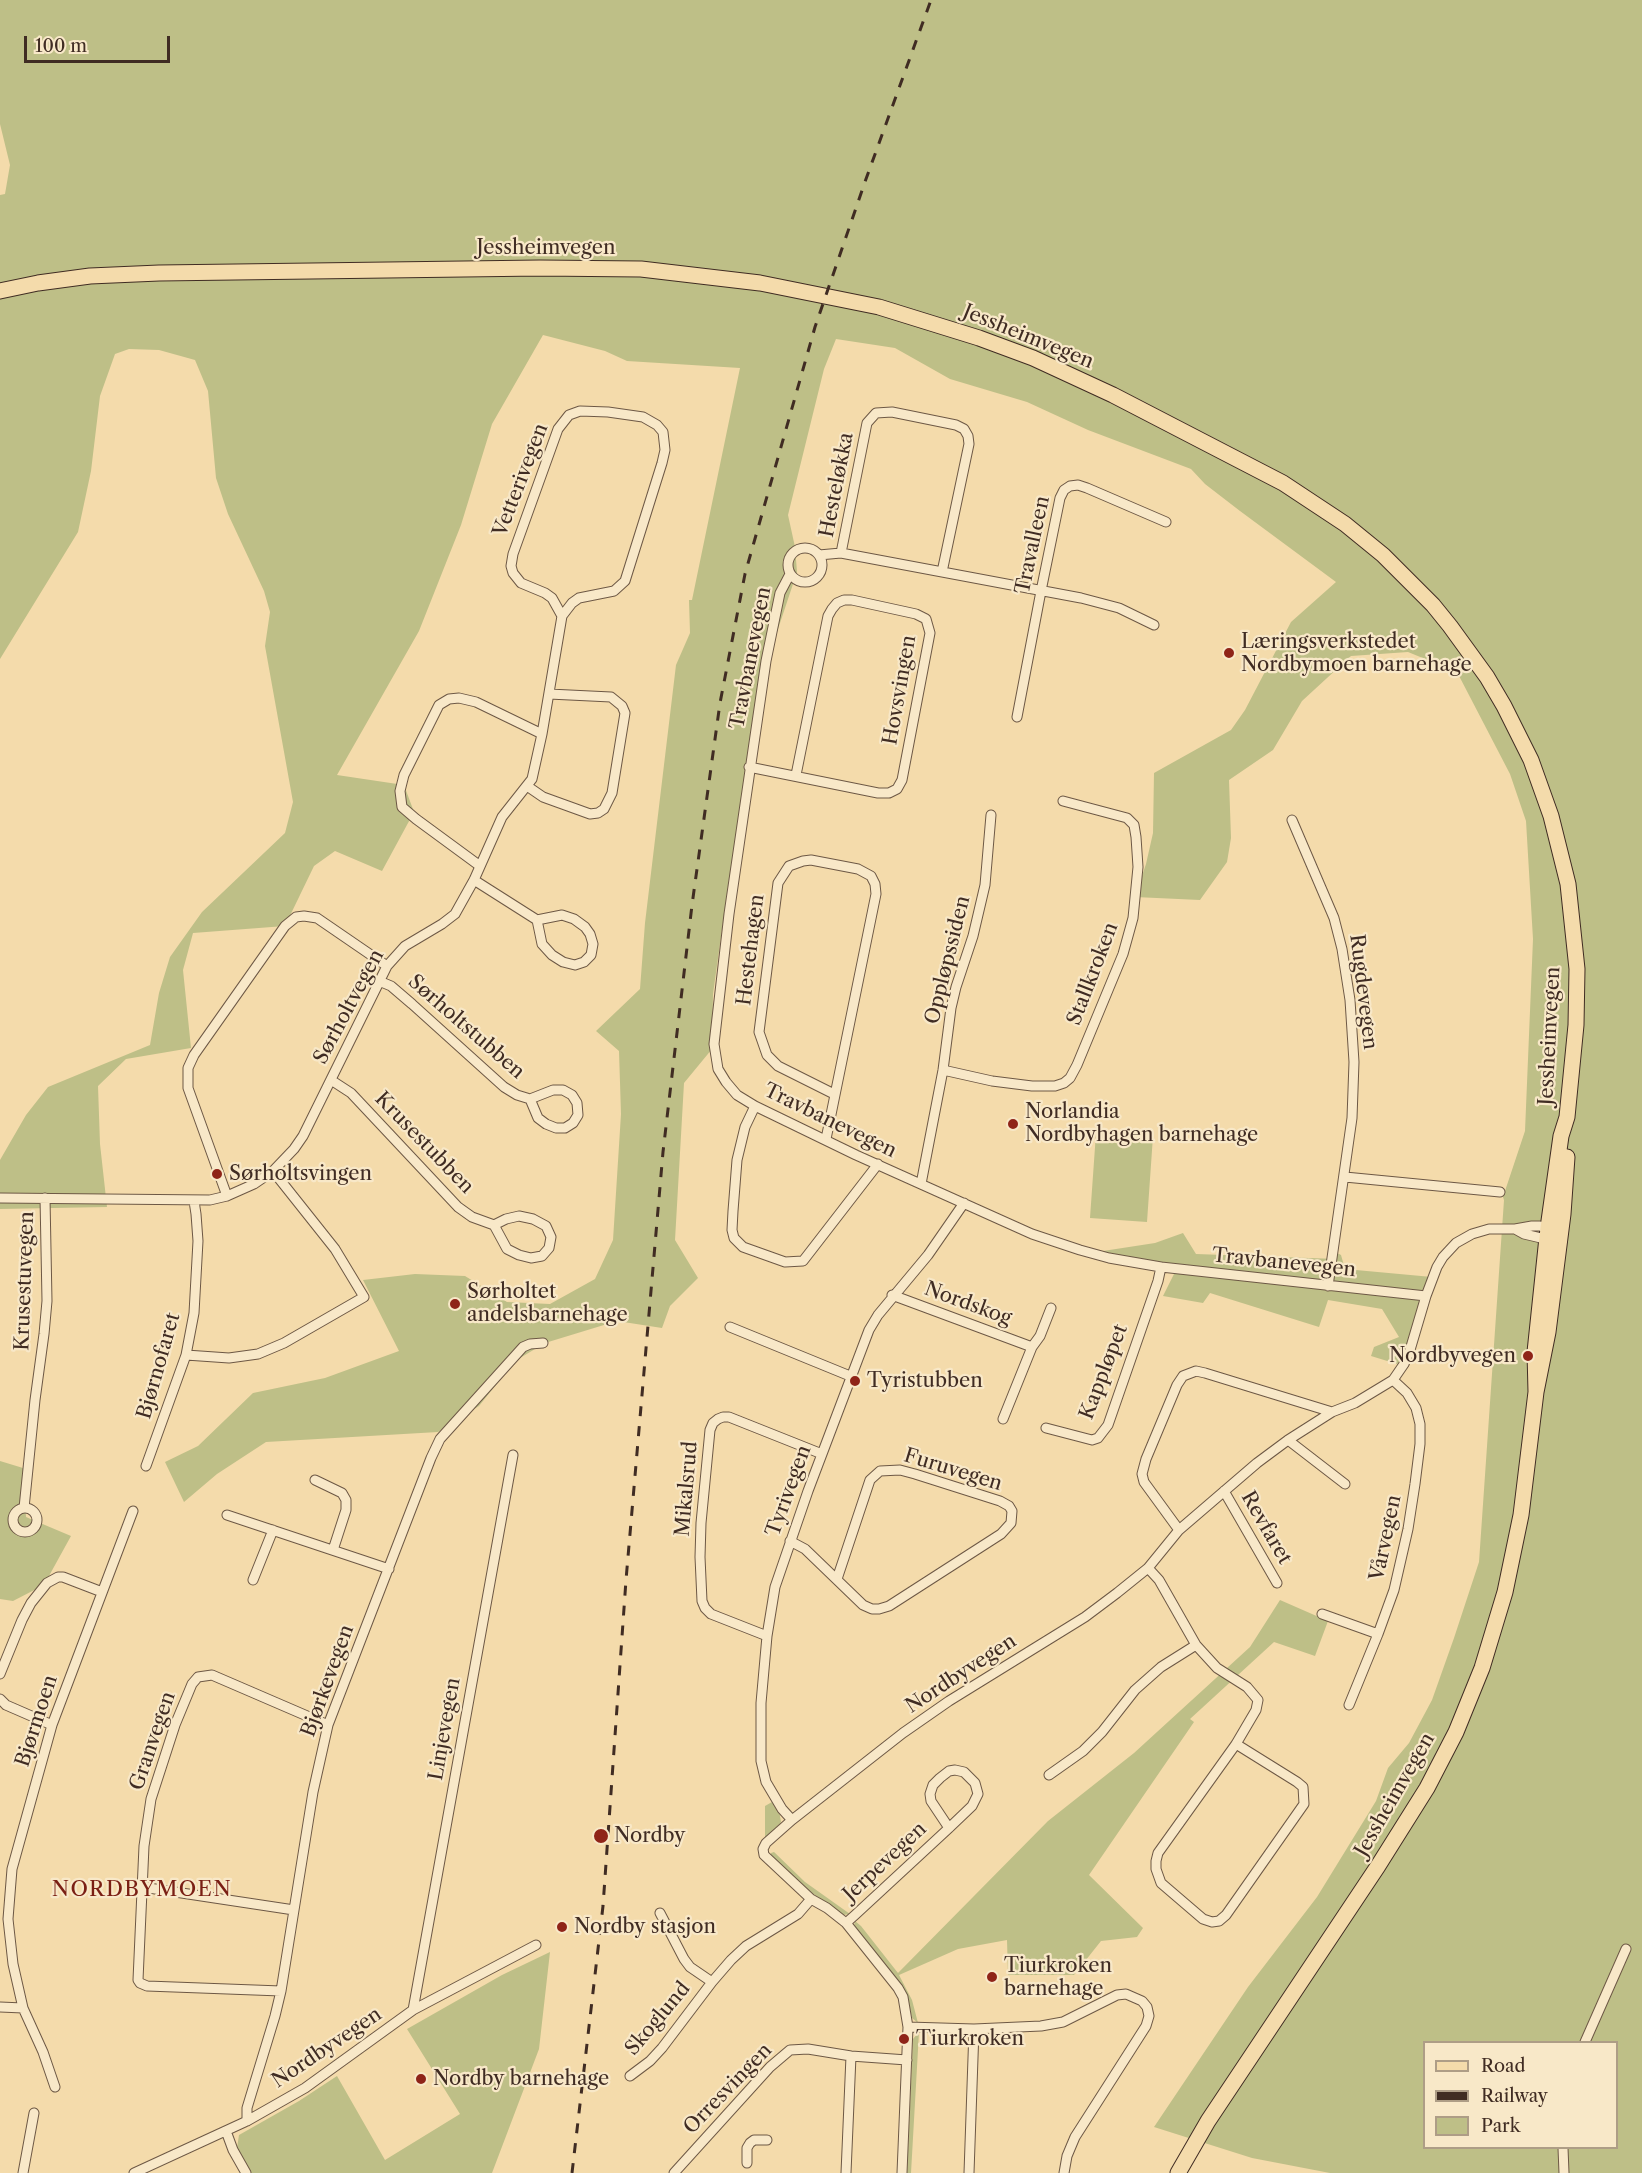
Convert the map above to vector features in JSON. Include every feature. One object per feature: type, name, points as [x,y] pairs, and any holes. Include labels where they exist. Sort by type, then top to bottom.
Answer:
[{"type":"main road","name":"Jessheimvegen","points":[[0,291],[90,276],[136,274],[540,268],[641,269],[760,283],[879,307],[968,334],[1022,354],[1113,395],[1283,483],[1320,506],[1360,536],[1399,570],[1457,634],[1487,677],[1531,760],[1558,842],[1574,924],[1577,969],[1576,1024],[1567,1117],[1561,1136],[1552,1234],[1546,1347],[1536,1392],[1521,1515],[1505,1592],[1482,1668],[1456,1732],[1427,1788],[1208,2121],[1178,2173]]},
{"type":"street","name":"Vetterivegen","points":[[580,411],[608,412],[650,420],[663,432],[665,450],[628,576],[621,587],[614,591],[579,598],[561,616],[552,598],[521,584],[511,566],[513,554],[558,429],[569,415],[580,411]]},
{"type":"street","name":"Hesteløkka","points":[[841,553],[867,423],[876,413],[892,412],[956,425],[964,429],[968,436],[969,444],[942,572]]},
{"type":"street","name":"Travalleen","points":[[1017,717],[1060,498],[1064,490],[1070,486],[1087,488],[1166,522]]},
{"type":"street","points":[[808,548],[819,555],[822,570],[811,582],[795,580],[790,574],[788,561],[796,550],[808,548]]},
{"type":"street","points":[[819,555],[841,553],[1041,591],[1119,608],[1154,625]]},
{"type":"street","name":"Travbanevegen","points":[[790,574],[780,593],[768,650],[749,767],[714,1044],[718,1069],[737,1095],[755,1106],[878,1164],[1032,1234],[1109,1258],[1161,1267],[1426,1296]]},
{"type":"street","name":"Hovsvingen","points":[[749,767],[878,793],[890,793],[897,789],[902,780],[930,633],[926,619],[916,614],[852,600],[837,603],[832,609],[828,616],[796,776]]},
{"type":"street","name":"Sørholtvegen","points":[[0,1198],[194,1201],[227,1196],[254,1184],[273,1171],[303,1136],[387,966],[405,946],[455,914],[474,880],[502,817],[527,786],[536,768],[543,734],[561,616]]},
{"type":"street","points":[[527,786],[543,797],[590,814],[604,809],[612,793],[626,713],[622,706],[611,697],[549,694]]},
{"type":"street","points":[[480,866],[402,807],[400,791],[404,774],[439,705],[449,699],[459,698],[476,702],[543,734]]},
{"type":"street","name":"Stallkroken","points":[[943,1070],[992,1081],[1032,1086],[1055,1086],[1070,1078],[1077,1065],[1123,954],[1133,918],[1138,867],[1134,825],[1127,818],[1063,801]]},
{"type":"street","name":"Oppløpssiden","points":[[921,1184],[956,987],[974,936],[985,885],[991,815]]},
{"type":"street","name":"Rugdevegen","points":[[1292,820],[1334,918],[1347,972],[1354,1062],[1352,1118],[1328,1286]]},
{"type":"street","name":"Hestehagen","points":[[826,1139],[876,894],[871,876],[858,869],[811,860],[802,861],[789,866],[778,883],[759,1032],[767,1055],[778,1066],[834,1094]]},
{"type":"street","points":[[474,880],[537,920],[562,915],[574,919],[590,934],[593,944],[591,955],[584,962],[575,965],[563,962],[552,955],[542,944],[537,920]]},
{"type":"street","points":[[227,1196],[188,1088],[188,1067],[194,1055],[285,926],[296,917],[317,918],[387,966]]},
{"type":"street","name":"Sørholtstubben","points":[[379,981],[391,986],[504,1087],[517,1095],[530,1099],[553,1090],[563,1090],[572,1095],[577,1103],[578,1115],[566,1128],[556,1128],[538,1118],[530,1099]]},
{"type":"street","name":"Krusestubben","points":[[331,1080],[351,1093],[458,1207],[472,1217],[494,1225]]},
{"type":"street","points":[[755,1106],[745,1127],[737,1160],[734,1191],[732,1230],[737,1243],[743,1247],[785,1262],[803,1261],[878,1164]]},
{"type":"street","points":[[186,1355],[229,1358],[258,1354],[284,1343],[364,1297],[335,1249],[273,1171]]},
{"type":"street","points":[[1345,1177],[1500,1192]]},
{"type":"street","name":"Krusestuvegen","points":[[24,1508],[34,1400],[45,1328],[47,1292],[45,1198]]},
{"type":"street","name":"Bjørnofaret","points":[[146,1466],[186,1355],[194,1313],[197,1232],[194,1201]]},
{"type":"street","name":"Tyrivegen","points":[[792,1820],[774,1797],[762,1771],[760,1725],[766,1636],[775,1587],[850,1376],[869,1330],[892,1295],[928,1255],[964,1203]]},
{"type":"street","points":[[519,1216],[533,1219],[546,1226],[551,1237],[549,1248],[542,1256],[531,1258],[519,1255],[507,1249],[494,1225],[519,1216]]},
{"type":"street","name":"Nordbyvegen","points":[[811,1899],[764,1855],[763,1849],[766,1843],[792,1820],[921,1720],[1085,1617],[1148,1568],[1179,1530],[1288,1440],[1332,1412],[1355,1403],[1393,1380],[1410,1350],[1426,1296],[1443,1257],[1456,1243],[1480,1231],[1532,1226],[1552,1234]]},
{"type":"street","name":"Kappløpet","points":[[1046,1428],[1092,1440],[1098,1438],[1108,1425],[1161,1267]]},
{"type":"street","name":"Nordskog","points":[[892,1295],[1032,1347]]},
{"type":"street","points":[[1003,1419],[1032,1347],[1040,1336],[1051,1308]]},
{"type":"street","points":[[730,1327],[850,1376]]},
{"type":"street","name":"Bjørkevegen","points":[[247,2121],[246,2108],[272,2025],[280,1991],[313,1792],[328,1725],[430,1458],[440,1440],[523,1347],[543,1343]]},
{"type":"street","points":[[1179,1530],[1144,1482],[1142,1474],[1146,1459],[1183,1376],[1190,1372],[1205,1372],[1332,1412]]},
{"type":"street","name":"Vårvegen","points":[[1349,1705],[1394,1590],[1408,1529],[1420,1443],[1420,1424],[1416,1408],[1407,1393],[1393,1380]]},
{"type":"street","name":"Mikalsrud","points":[[766,1636],[711,1614],[702,1601],[699,1557],[710,1430],[718,1419],[723,1416],[729,1417],[822,1454]]},
{"type":"street","points":[[1288,1440],[1345,1484]]},
{"type":"street","name":"Linjevegen","points":[[413,2010],[513,1455]]},
{"type":"street","name":"Furuvegen","points":[[790,1541],[805,1549],[863,1605],[872,1609],[889,1606],[1001,1534],[1011,1523],[1009,1506],[1000,1501],[915,1474],[900,1470],[880,1471],[870,1480],[837,1579]]},
{"type":"street","points":[[315,1480],[342,1493],[346,1500],[346,1510],[333,1550]]},
{"type":"street","name":"Revfaret","points":[[1224,1491],[1277,1582]]},
{"type":"street","name":"Bjørmoen","points":[[55,2087],[43,2052],[23,2008],[9,1939],[8,1919],[12,1869],[52,1725],[133,1511]]},
{"type":"street","points":[[227,1515],[389,1569]]},
{"type":"street","points":[[253,1580],[273,1530]]},
{"type":"street","points":[[1148,1568],[1159,1580],[1196,1645],[1216,1668],[1247,1688],[1258,1700],[1256,1710],[1236,1744],[1158,1853],[1156,1861],[1161,1883],[1203,1919],[1212,1922],[1219,1922],[1226,1915],[1304,1804],[1305,1794],[1298,1782],[1236,1744]]},
{"type":"street","points":[[0,1674],[21,1620],[47,1583],[63,1577],[102,1592]]},
{"type":"street","points":[[1322,1614],[1378,1634]]},
{"type":"street","points":[[1049,1775],[1083,1751],[1102,1732],[1135,1690],[1161,1667],[1196,1645]]},
{"type":"street","name":"Granvegen","points":[[280,1991],[147,1986],[140,1983],[138,1980],[144,1845],[151,1799],[175,1725],[192,1684],[198,1677],[212,1676],[328,1725]]},
{"type":"street","points":[[0,1699],[6,1705],[52,1725]]},
{"type":"street","name":"Jerpevegen","points":[[846,1923],[949,1828],[972,1806],[978,1794],[975,1783],[964,1772],[955,1770],[940,1778],[933,1785],[930,1794],[931,1801],[949,1828]]},
{"type":"street","points":[[0,1867],[12,1869]]},
{"type":"street","points":[[142,1887],[294,1910]]},
{"type":"street","points":[[811,1899],[846,1923],[898,1988],[904,2003],[908,2027],[902,2173]]},
{"type":"street","name":"Skoglund","points":[[630,2076],[650,2061],[662,2048],[712,1982],[746,1946],[798,1914],[811,1899]]},
{"type":"street","name":"Skoglund","points":[[660,1913],[690,1967],[712,1982]]},
{"type":"street","name":"Nordbyvegen","points":[[134,2173],[247,2121],[305,2088],[413,2010],[536,1945]]},
{"type":"street","points":[[1586,2041],[1626,1949]]},
{"type":"street","points":[[908,2027],[974,2029],[1028,2027],[1063,2022],[1117,1995],[1126,1994],[1136,1997],[1147,2007],[1149,2016],[1146,2026],[1076,2137],[1067,2157],[1064,2173]]},
{"type":"street","points":[[0,2007],[23,2008]]},
{"type":"street","points":[[969,2173],[974,2029]]},
{"type":"street","name":"Orresvingen","points":[[675,2173],[770,2067],[790,2050],[808,2049],[851,2056],[907,2060]]},
{"type":"street","points":[[846,2173],[851,2056]]},
{"type":"street","points":[[23,2173],[34,2113]]},
{"type":"street","points":[[226,2131],[233,2150],[246,2173]]},
{"type":"street","points":[[747,2163],[747,2148],[750,2143],[754,2140],[766,2140]]},
{"type":"street","points":[[1563,2149],[1564,2173]]},
{"type":"green space","points":[[0,0],[1642,0],[1642,2173],[1330,2173],[1252,2158],[1154,2127],[1248,1987],[1317,1897],[1376,1801],[1388,1768],[1409,1743],[1432,1700],[1479,1562],[1504,1200],[1501,1191],[1505,1191],[1525,1131],[1533,939],[1526,821],[1510,774],[1457,672],[1408,652],[1351,656],[1302,701],[1273,750],[1229,780],[1231,838],[1227,862],[1200,900],[1135,897],[1153,833],[1154,773],[1231,730],[1245,710],[1291,622],[1336,582],[1205,484],[1191,469],[1088,430],[1027,402],[950,379],[895,348],[836,339],[824,369],[788,515],[795,547],[797,572],[771,650],[741,838],[729,879],[713,994],[712,1049],[684,1083],[675,1240],[698,1278],[670,1306],[662,1328],[617,1321],[545,1343],[515,1361],[479,1406],[438,1432],[266,1442],[217,1474],[184,1502],[165,1462],[198,1446],[253,1393],[325,1378],[399,1351],[363,1280],[415,1274],[465,1276],[507,1302],[550,1304],[595,1279],[613,1240],[621,1114],[619,1051],[596,1031],[640,989],[645,923],[676,665],[690,633],[689,600],[692,600],[740,368],[627,361],[605,351],[543,335],[492,424],[461,525],[419,631],[337,775],[404,785],[414,812],[382,871],[335,851],[314,866],[285,926],[193,933],[183,970],[191,1048],[126,1059],[98,1086],[100,1144],[107,1207],[0,1209],[0,1160],[26,1115],[48,1087],[150,1045],[159,993],[170,957],[202,912],[285,833],[293,802],[265,646],[270,612],[264,591],[228,514],[216,478],[208,391],[195,360],[159,350],[129,349],[115,354],[100,396],[91,471],[78,532],[0,659],[0,195],[5,194],[10,165],[0,124]]},
{"type":"green space","points":[[1096,1133],[1153,1136],[1147,1222],[1090,1218]]},
{"type":"green space","points":[[1183,1233],[1196,1254],[1337,1259],[1337,1253],[1341,1255],[1345,1269],[1432,1277],[1416,1346],[1397,1364],[1371,1356],[1374,1347],[1399,1337],[1382,1309],[1328,1300],[1319,1327],[1210,1293],[1203,1303],[1163,1296],[1175,1272],[1090,1253],[1155,1243]]},
{"type":"green space","points":[[0,1461],[23,1468],[26,1517],[71,1536],[44,1585],[13,1601],[0,1599]]},
{"type":"green space","points":[[1280,1600],[1328,1621],[1315,1656],[1274,1642],[1190,1719],[1194,1722],[1089,1875],[1143,1928],[1137,1937],[1101,1941],[1074,1975],[1008,1975],[1007,1940],[958,1949],[899,1975],[912,2000],[918,2023],[912,2018],[909,2005],[854,1926],[855,1921],[898,1973],[1048,1821],[1134,1753],[1250,1647]]},
{"type":"green space","points":[[772,1802],[779,1810],[781,1822],[778,1828],[765,1839],[765,1806]]},
{"type":"green space","points":[[774,1852],[805,1882],[850,1914],[843,1915],[805,1888],[771,1855]]},
{"type":"green space","points":[[550,1952],[539,2049],[492,2173],[248,2173],[237,2148],[239,2135],[299,2101],[337,2076],[385,2160],[460,2114],[407,2029],[502,1975]]},
{"type":"green space","points":[[919,2032],[911,2173],[907,2173],[913,2039]]},
{"type":"railway","points":[[572,2173],[603,1906],[626,1580],[663,1152],[692,905],[720,703],[745,574],[815,327],[931,0]]},
{"type":"place","name":"Læringsverkstedet Nordbymoen barnehage","points":[[1229,653]]},
{"type":"place","name":"Norlandia Nordbyhagen barnehage","points":[[1013,1124]]},
{"type":"place","name":"Sørholtsvingen","points":[[217,1174]]},
{"type":"place","name":"Sørholtet andelsbarnehage","points":[[455,1304]]},
{"type":"place","name":"Nordbyvegen","points":[[1528,1356]]},
{"type":"place","name":"Tyristubben","points":[[855,1381]]},
{"type":"place","name":"Nordby","points":[[601,1836]]},
{"type":"place","name":"Nordby stasjon","points":[[562,1927]]},
{"type":"place","name":"Tiurkroken barnehage","points":[[992,1977]]},
{"type":"place","name":"Tiurkroken","points":[[904,2039]]},
{"type":"place","name":"Nordby barnehage","points":[[421,2079]]},
{"type":"district","name":"NORDBYMOEN","points":[[142,1890]]}]
